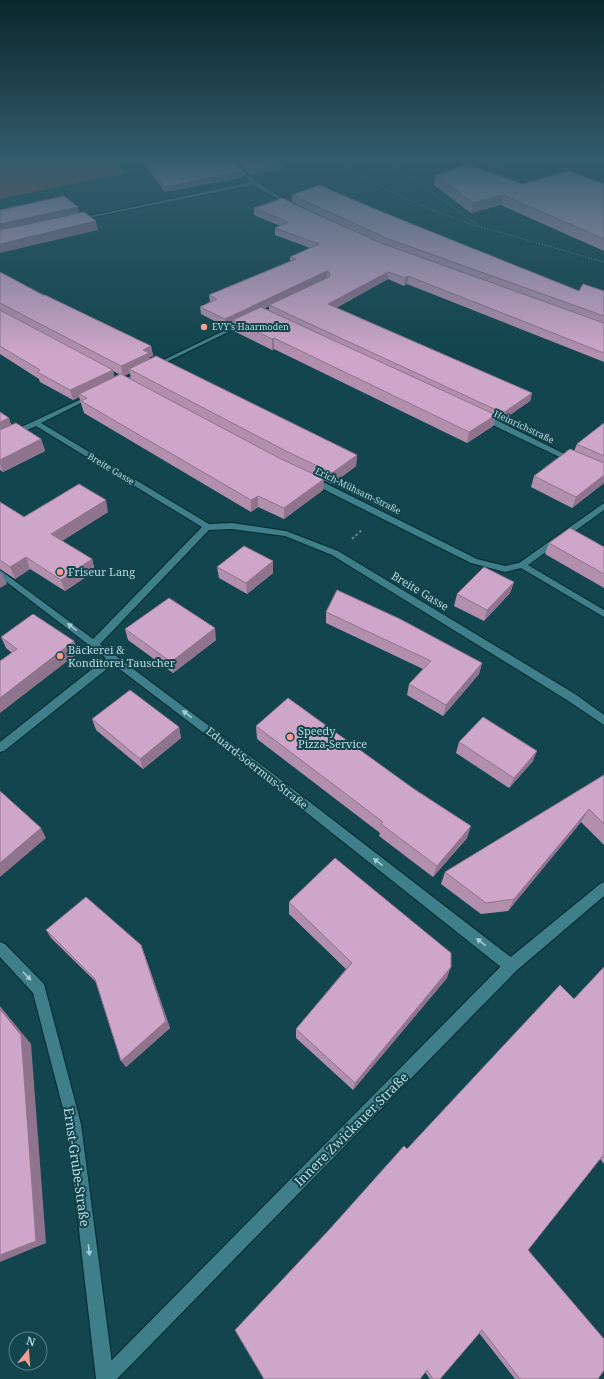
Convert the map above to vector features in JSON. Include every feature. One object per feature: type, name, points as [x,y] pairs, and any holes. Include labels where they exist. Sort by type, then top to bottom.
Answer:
[{"type":"street","points":[[110,388],[291,300]]},
{"type":"street","points":[[262,314],[270,317]]},
{"type":"street","points":[[0,440],[96,394]]},
{"type":"street","name":"Heinrichstraße","points":[[476,414],[583,464]]},
{"type":"street","name":"Breite Gasse","points":[[36,422],[207,527],[232,526],[286,534],[335,553],[571,698],[604,721]]},
{"type":"street","name":"Erich-Mühsam-Straße","points":[[304,476],[381,513],[474,561],[505,569],[522,565]]},
{"type":"street","points":[[604,506],[522,565],[604,614]]},
{"type":"street","points":[[94,644],[207,527]]},
{"type":"street","name":"Eduard-Soermus-Straße","points":[[0,573],[272,779],[511,966]]},
{"type":"street","points":[[0,748],[113,658]]},
{"type":"street","name":"Innere Zwickauer Straße","points":[[105,1379],[511,966],[604,888]]},
{"type":"street","name":"Ernst-Grube-Straße","points":[[0,948],[39,989],[74,1124],[105,1379]]},
{"type":"path","points":[[472,224],[604,262]]},
{"type":"path","points":[[476,224],[481,228]]},
{"type":"path","points":[[335,553],[381,513]]},
{"type":"building","points":[[26,224],[82,224],[0,244],[0,230]]},
{"type":"building","points":[[283,224],[339,224],[381,243],[604,323],[604,353],[408,276],[405,278],[388,272],[328,304],[532,393],[503,413],[269,305],[329,277],[330,273],[327,271],[225,319],[200,307],[217,299],[209,295],[296,259],[290,257],[319,244],[275,228]]},
{"type":"building","points":[[356,224],[413,224],[579,291],[583,284],[604,291],[604,316],[386,238]]},
{"type":"building","points":[[570,224],[604,224],[604,239]]},
{"type":"building","points":[[0,272],[43,295],[151,346],[143,350],[149,353],[121,366],[0,303]]},
{"type":"building","points":[[261,307],[496,415],[469,432],[274,338],[272,339],[233,320]]},
{"type":"building","points":[[0,310],[113,370],[70,390],[37,372],[40,370],[0,346]]},
{"type":"building","points":[[156,356],[357,455],[332,473],[286,451],[129,369]]},
{"type":"building","points":[[121,374],[279,458],[324,479],[284,508],[258,496],[251,500],[81,401],[87,398],[79,394]]},
{"type":"building","points":[[0,412],[9,418],[0,422]]},
{"type":"building","points":[[16,423],[41,439],[0,460],[0,430]]},
{"type":"building","points":[[604,423],[604,456],[577,444]]},
{"type":"building","points":[[570,449],[604,463],[604,475],[576,497],[534,476]]},
{"type":"building","points":[[79,484],[106,500],[51,534],[92,559],[61,580],[26,557],[10,567],[0,560],[0,502],[24,517]]},
{"type":"building","points":[[570,528],[604,547],[604,574],[549,543]]},
{"type":"building","points":[[244,546],[273,561],[246,583],[217,567]]},
{"type":"building","points":[[484,567],[514,582],[487,610],[457,594]]},
{"type":"building","points":[[337,590],[400,619],[482,663],[446,705],[409,684],[431,661],[326,612]]},
{"type":"building","points":[[169,598],[215,628],[171,662],[125,629]]},
{"type":"building","points":[[33,614],[74,641],[0,698],[0,661],[17,649],[1,637]]},
{"type":"building","points":[[130,690],[179,727],[140,759],[92,719]]},
{"type":"building","points":[[288,698],[414,789],[471,826],[437,866],[381,824],[383,822],[256,726]]},
{"type":"building","points":[[483,717],[537,751],[514,778],[459,742]]},
{"type":"building","points":[[604,775],[604,824],[589,809],[514,899],[486,903],[445,872]]},
{"type":"building","points":[[0,791],[41,828],[0,863]]},
{"type":"building","points":[[335,858],[451,953],[451,967],[355,1083],[296,1029],[352,963],[289,902]]},
{"type":"building","points":[[86,897],[141,945],[166,1021],[121,1061],[95,979],[46,930]]},
{"type":"building","points":[[604,967],[604,1154],[528,1250],[604,1339],[604,1370],[598,1379],[520,1379],[482,1330],[440,1379],[433,1379],[427,1370],[420,1379],[264,1379],[235,1330],[328,1231],[404,1146],[407,1149],[560,985],[574,999]]},
{"type":"building","points":[[0,1009],[21,1035],[36,1241],[0,1255]]},
{"type":"place","name":"EVY's Haarmoden","points":[[204,327]]},
{"type":"place","name":"Friseur Lang","points":[[60,572]]},
{"type":"place","name":"Bäckerei & Konditorei Tauscher","points":[[60,656]]},
{"type":"place","name":"Speedy Pizza-Service","points":[[290,737]]}]
